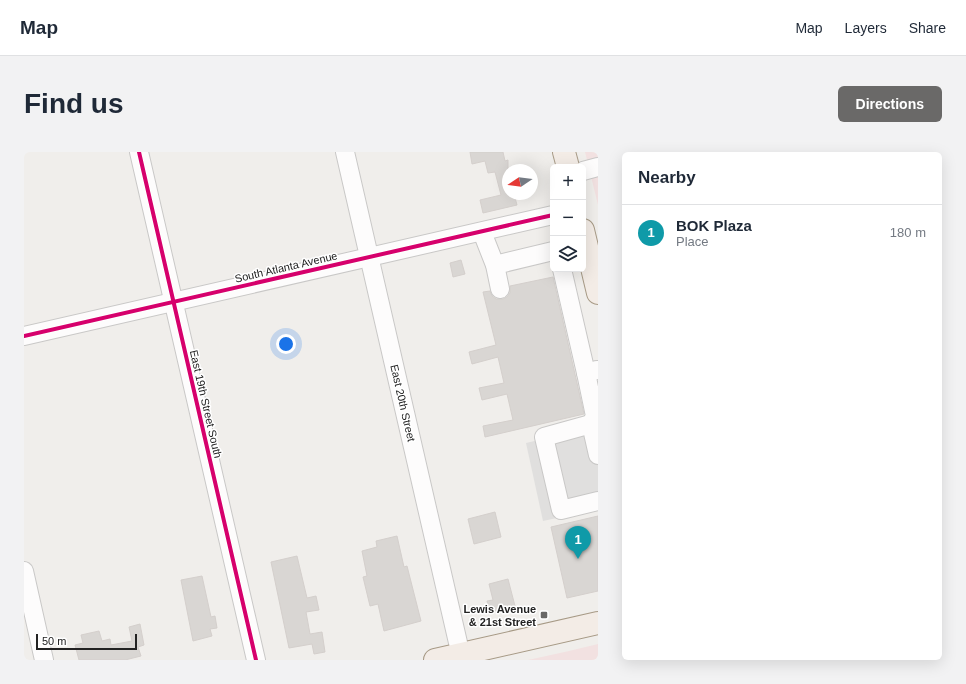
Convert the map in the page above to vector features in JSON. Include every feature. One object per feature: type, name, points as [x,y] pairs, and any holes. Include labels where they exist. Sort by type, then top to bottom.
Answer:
[{"type":"main road","points":[[564,152],[567,164]]},
{"type":"main road","points":[[585,236],[594,258],[598,294]]},
{"type":"main road","points":[[435,660],[462,657],[598,623]]},
{"type":"street","name":"East 19th Street South","points":[[139,152],[256,660]]},
{"type":"street","name":"East 20th Street","points":[[345,152],[462,657]]},
{"type":"street","points":[[586,170],[598,167]]},
{"type":"street","name":"South Atlanta Avenue","points":[[24,336],[550,216]]},
{"type":"street","points":[[482,232],[494,265],[500,289]]},
{"type":"street","points":[[494,265],[550,252]]},
{"type":"street","points":[[563,272],[592,371],[595,416],[591,424],[598,455]]},
{"type":"street","points":[[591,424],[544,437],[561,510],[598,501]]},
{"type":"street","points":[[24,572],[44,660]]},
{"type":"shaded area","points":[[585,152],[598,152],[598,205]]},
{"type":"shaded area","points":[[598,426],[598,509],[543,521],[526,443]]},
{"type":"shaded area","points":[[598,644],[598,660],[528,660],[569,651]]},
{"type":"building","points":[[470,152],[503,152],[505,161],[508,160],[508,164],[502,164],[502,200],[516,200],[517,205],[483,213],[480,200],[501,195],[495,172],[488,173],[485,161],[472,164]]},
{"type":"building","points":[[461,260],[465,274],[453,277],[450,263]]},
{"type":"building","points":[[553,277],[584,414],[485,437],[483,426],[513,420],[507,394],[482,400],[479,388],[504,383],[498,357],[472,364],[469,352],[496,345],[483,292],[490,291],[492,296],[496,299],[503,299],[510,293],[510,286]]},
{"type":"building","points":[[495,512],[501,537],[474,544],[468,519]]},
{"type":"building","points":[[598,516],[598,591],[567,598],[551,527]]},
{"type":"building","points":[[397,536],[404,567],[407,566],[421,621],[384,631],[378,604],[370,606],[363,577],[367,576],[362,551],[377,547],[376,541]]},
{"type":"building","points":[[297,556],[307,598],[316,596],[319,610],[306,612],[310,634],[322,632],[325,652],[314,654],[312,644],[289,648],[271,562]]},
{"type":"building","points":[[202,576],[211,617],[215,616],[217,628],[210,629],[212,636],[193,641],[181,580]]},
{"type":"building","points":[[508,579],[515,606],[490,612],[487,601],[493,600],[489,584]]},
{"type":"building","points":[[140,624],[144,645],[138,647],[141,656],[125,660],[79,660],[75,645],[83,643],[81,635],[99,631],[102,641],[110,639],[111,645],[132,641],[129,627]]},
{"type":"cycle path","points":[[139,152],[256,660]]},
{"type":"cycle path","points":[[24,336],[550,216]]},
{"type":"place","name":"BOK Plaza","points":[[578,559]]},
{"type":"place","name":"Lewis Avenue & 21st Street","points":[[544,615]]}]
